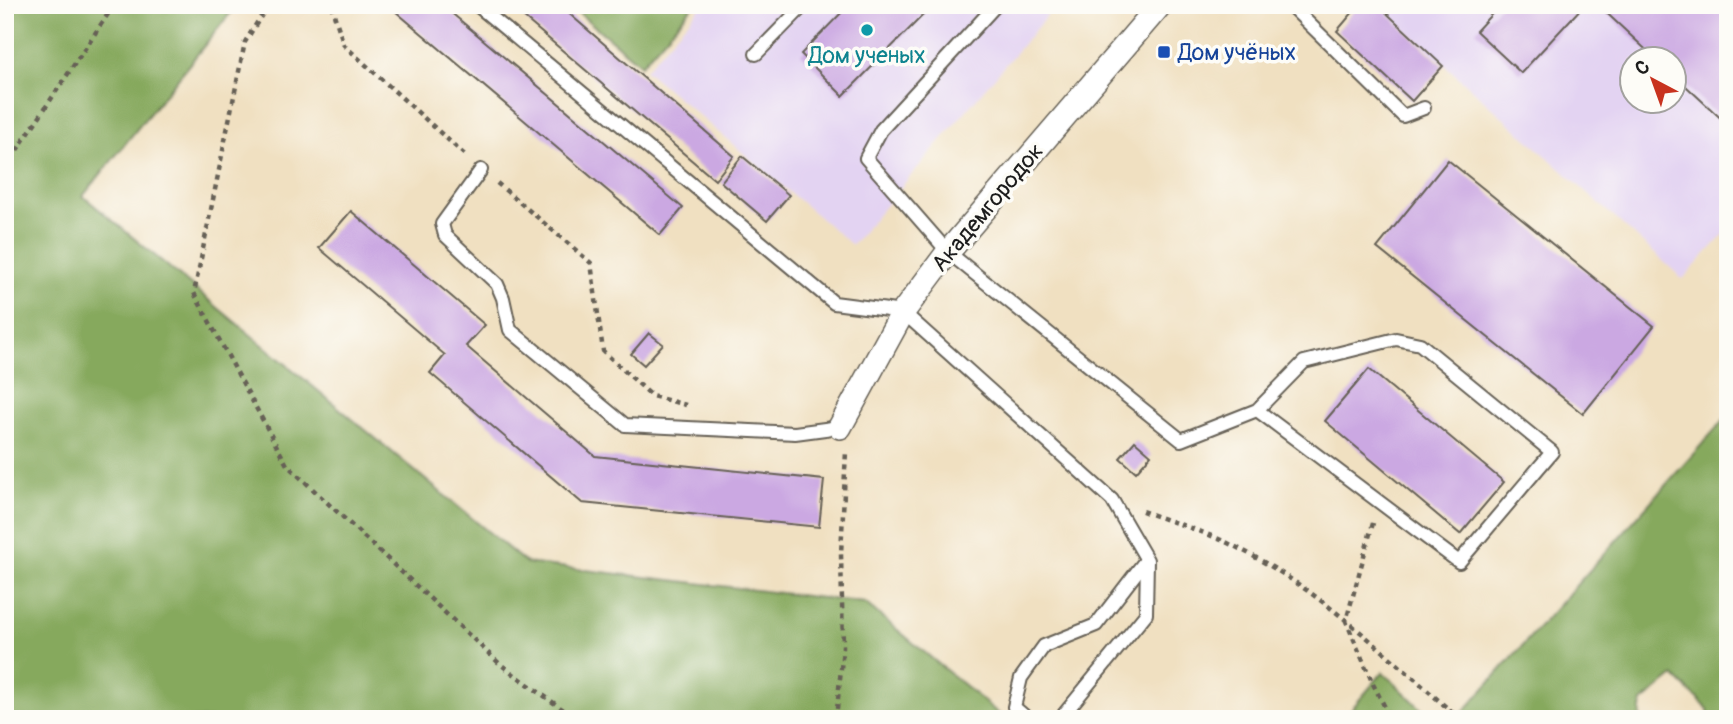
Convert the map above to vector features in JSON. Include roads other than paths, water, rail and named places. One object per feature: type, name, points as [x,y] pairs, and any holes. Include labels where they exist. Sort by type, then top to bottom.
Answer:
[{"type":"street","name":"Академгородок","points":[[839,427],[903,312],[948,252],[1160,5]]},
{"type":"lane","points":[[477,5],[834,303],[903,312],[1112,500],[1146,560],[1146,614],[1060,719]]},
{"type":"lane","points":[[756,54],[804,5]]},
{"type":"lane","points":[[996,5],[881,130],[866,158],[948,252],[1181,440],[1257,410],[1304,362],[1396,339],[1420,344],[1552,452],[1459,562],[1257,410]]},
{"type":"lane","points":[[1290,5],[1403,116],[1424,108]]},
{"type":"lane","points":[[481,170],[442,224],[445,235],[497,284],[510,330],[625,425],[795,433],[839,427]]},
{"type":"lane","points":[[1028,719],[1014,707],[1021,678],[1028,667],[1044,646],[1096,625],[1146,560]]},
{"type":"place","name":"Дом ученых","points":[[867,30]]},
{"type":"place","name":"Дом учёных","points":[[1164,52]]}]
